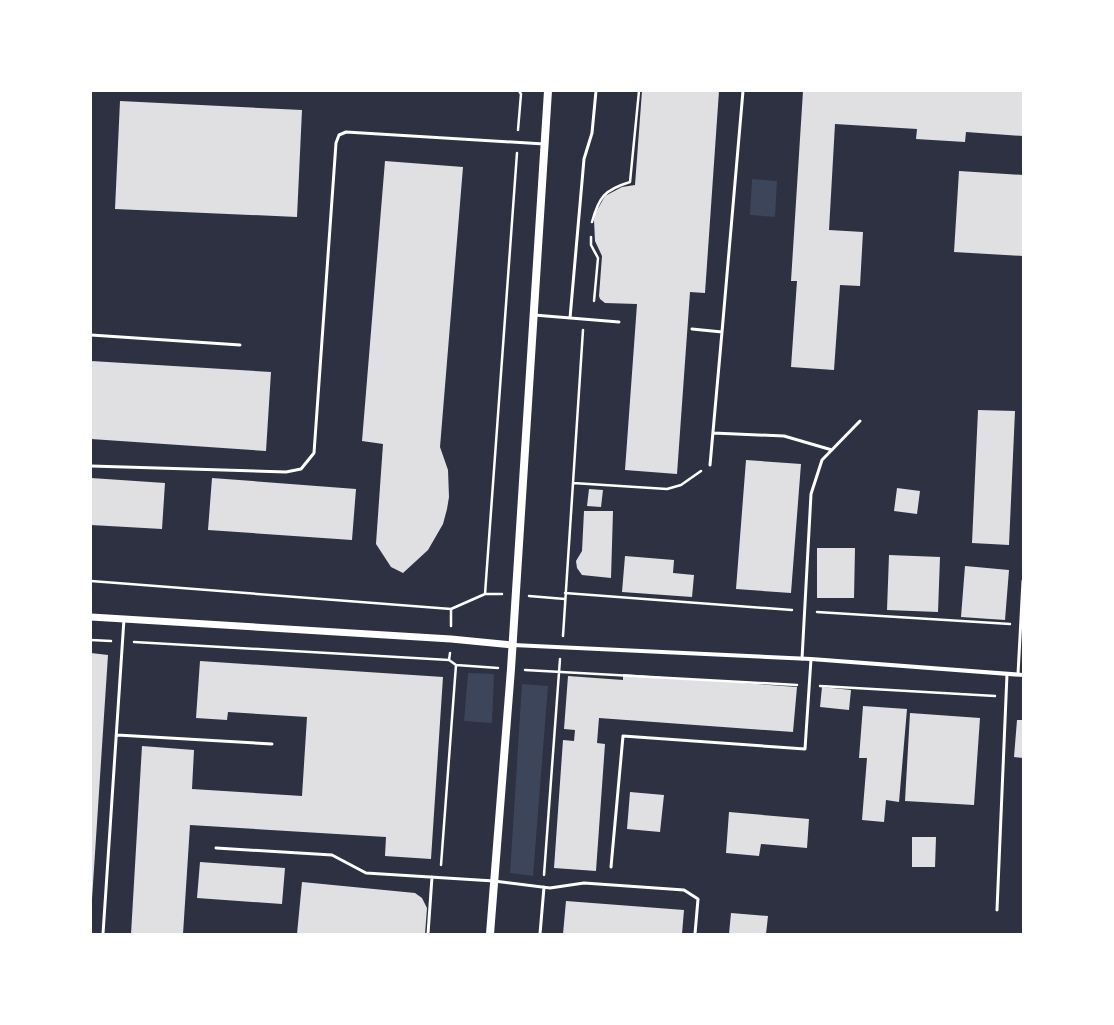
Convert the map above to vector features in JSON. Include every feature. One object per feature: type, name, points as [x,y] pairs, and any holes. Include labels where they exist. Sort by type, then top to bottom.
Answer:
[{"type":"main road","points":[[490,934],[513,645],[548,91]]},
{"type":"street","points":[[91,617],[451,639],[562,648],[802,659],[1023,675]]},
{"type":"lane","points":[[570,318],[584,159],[592,133],[596,91]]},
{"type":"lane","points":[[710,465],[743,91]]},
{"type":"lane","points":[[91,466],[286,472],[301,469],[314,453],[336,143],[339,135],[346,132],[544,144]]},
{"type":"lane","points":[[533,314],[619,322]]},
{"type":"lane","points":[[692,329],[722,332]]},
{"type":"lane","points":[[91,335],[240,345]]},
{"type":"lane","points":[[802,659],[811,494],[822,460],[860,421]]},
{"type":"lane","points":[[713,433],[784,436],[832,450]]},
{"type":"lane","points":[[1018,674],[1023,581]]},
{"type":"lane","points":[[103,934],[124,619]]},
{"type":"lane","points":[[611,867],[623,736],[806,749],[811,660]]},
{"type":"lane","points":[[997,910],[1007,674]]},
{"type":"lane","points":[[117,735],[272,744]]},
{"type":"lane","points":[[216,848],[332,855],[366,873],[494,881],[544,887],[584,883],[684,890],[698,899],[695,934]]},
{"type":"lane","points":[[428,934],[432,877]]},
{"type":"lane","points":[[540,934],[544,887]]},
{"type":"path","points":[[91,581],[451,609],[485,594],[521,94],[519,91]]},
{"type":"path","points":[[591,228],[598,202],[605,192],[630,182],[639,91]]},
{"type":"path","points":[[591,234],[591,245],[598,258],[594,301]]},
{"type":"path","points":[[544,887],[584,319]]},
{"type":"path","points":[[573,483],[666,489],[681,485],[710,465]]},
{"type":"path","points":[[449,660],[451,609]]},
{"type":"path","points":[[91,640],[449,660],[456,665],[440,878]]},
{"type":"path","points":[[559,672],[802,686]]},
{"type":"path","points":[[818,686],[1006,696]]},
{"type":"shaded area","points":[[752,179],[777,181],[775,217],[750,215]]},
{"type":"shaded area","points":[[468,673],[494,674],[492,723],[464,721]]},
{"type":"shaded area","points":[[522,684],[548,686],[533,876],[510,873]]},
{"type":"building","points":[[642,91],[719,91],[705,293],[690,292],[677,474],[625,470],[637,304],[605,303],[599,296],[602,256],[595,241],[595,214],[605,196],[622,187],[635,185]]},
{"type":"building","points":[[803,91],[1023,92],[1023,136],[966,132],[965,142],[916,139],[917,129],[835,124],[829,230],[863,232],[860,286],[840,285],[834,370],[791,367],[797,281],[791,281]]},
{"type":"building","points":[[120,101],[302,110],[297,217],[115,209]]},
{"type":"building","points":[[385,161],[463,167],[440,447],[448,470],[449,497],[443,524],[428,550],[403,573],[391,567],[376,544],[383,444],[362,441]]},
{"type":"building","points":[[959,171],[1023,175],[1023,256],[954,252]]},
{"type":"building","points":[[91,361],[271,372],[266,451],[91,439]]},
{"type":"building","points":[[978,410],[1015,411],[1009,545],[972,543]]},
{"type":"building","points":[[746,460],[801,464],[791,593],[736,589]]},
{"type":"building","points":[[91,478],[165,483],[162,529],[91,525]]},
{"type":"building","points":[[212,478],[356,489],[352,540],[208,530]]},
{"type":"building","points":[[897,488],[920,491],[917,514],[894,511]]},
{"type":"building","points":[[589,489],[603,490],[601,507],[587,506]]},
{"type":"building","points":[[584,511],[613,511],[611,578],[582,575],[577,568],[576,561],[582,551]]},
{"type":"building","points":[[817,548],[855,548],[854,598],[817,598]]},
{"type":"building","points":[[889,555],[940,557],[938,612],[887,610]]},
{"type":"building","points":[[625,556],[674,560],[673,573],[694,575],[692,597],[622,592]]},
{"type":"building","points":[[965,566],[1009,570],[1005,620],[961,617]]},
{"type":"building","points":[[91,653],[108,655],[92,899],[91,899]]},
{"type":"building","points":[[200,661],[443,677],[431,859],[385,856],[386,837],[190,825],[183,934],[131,934],[142,746],[194,750],[192,789],[302,796],[307,717],[228,712],[227,720],[196,718]]},
{"type":"building","points":[[623,674],[797,687],[793,732],[599,718],[597,743],[605,744],[596,871],[554,868],[563,740],[574,741],[575,730],[564,729],[568,676],[623,680]]},
{"type":"building","points":[[822,687],[851,690],[849,710],[820,707]]},
{"type":"building","points":[[863,706],[907,709],[899,802],[886,800],[884,822],[862,820],[867,758],[859,758]]},
{"type":"building","points":[[910,713],[980,718],[974,805],[905,801]]},
{"type":"building","points":[[1017,720],[1023,720],[1023,758],[1014,757]]},
{"type":"building","points":[[630,792],[664,795],[660,832],[627,829]]},
{"type":"building","points":[[729,812],[809,819],[807,848],[761,844],[759,856],[726,853]]},
{"type":"building","points":[[912,837],[936,837],[935,867],[912,867]]},
{"type":"building","points":[[200,862],[285,868],[282,904],[197,898]]},
{"type":"building","points":[[302,882],[415,893],[422,898],[427,908],[425,934],[297,934]]},
{"type":"building","points":[[566,901],[684,910],[682,934],[563,934]]},
{"type":"building","points":[[731,913],[768,916],[766,934],[729,934]]}]
